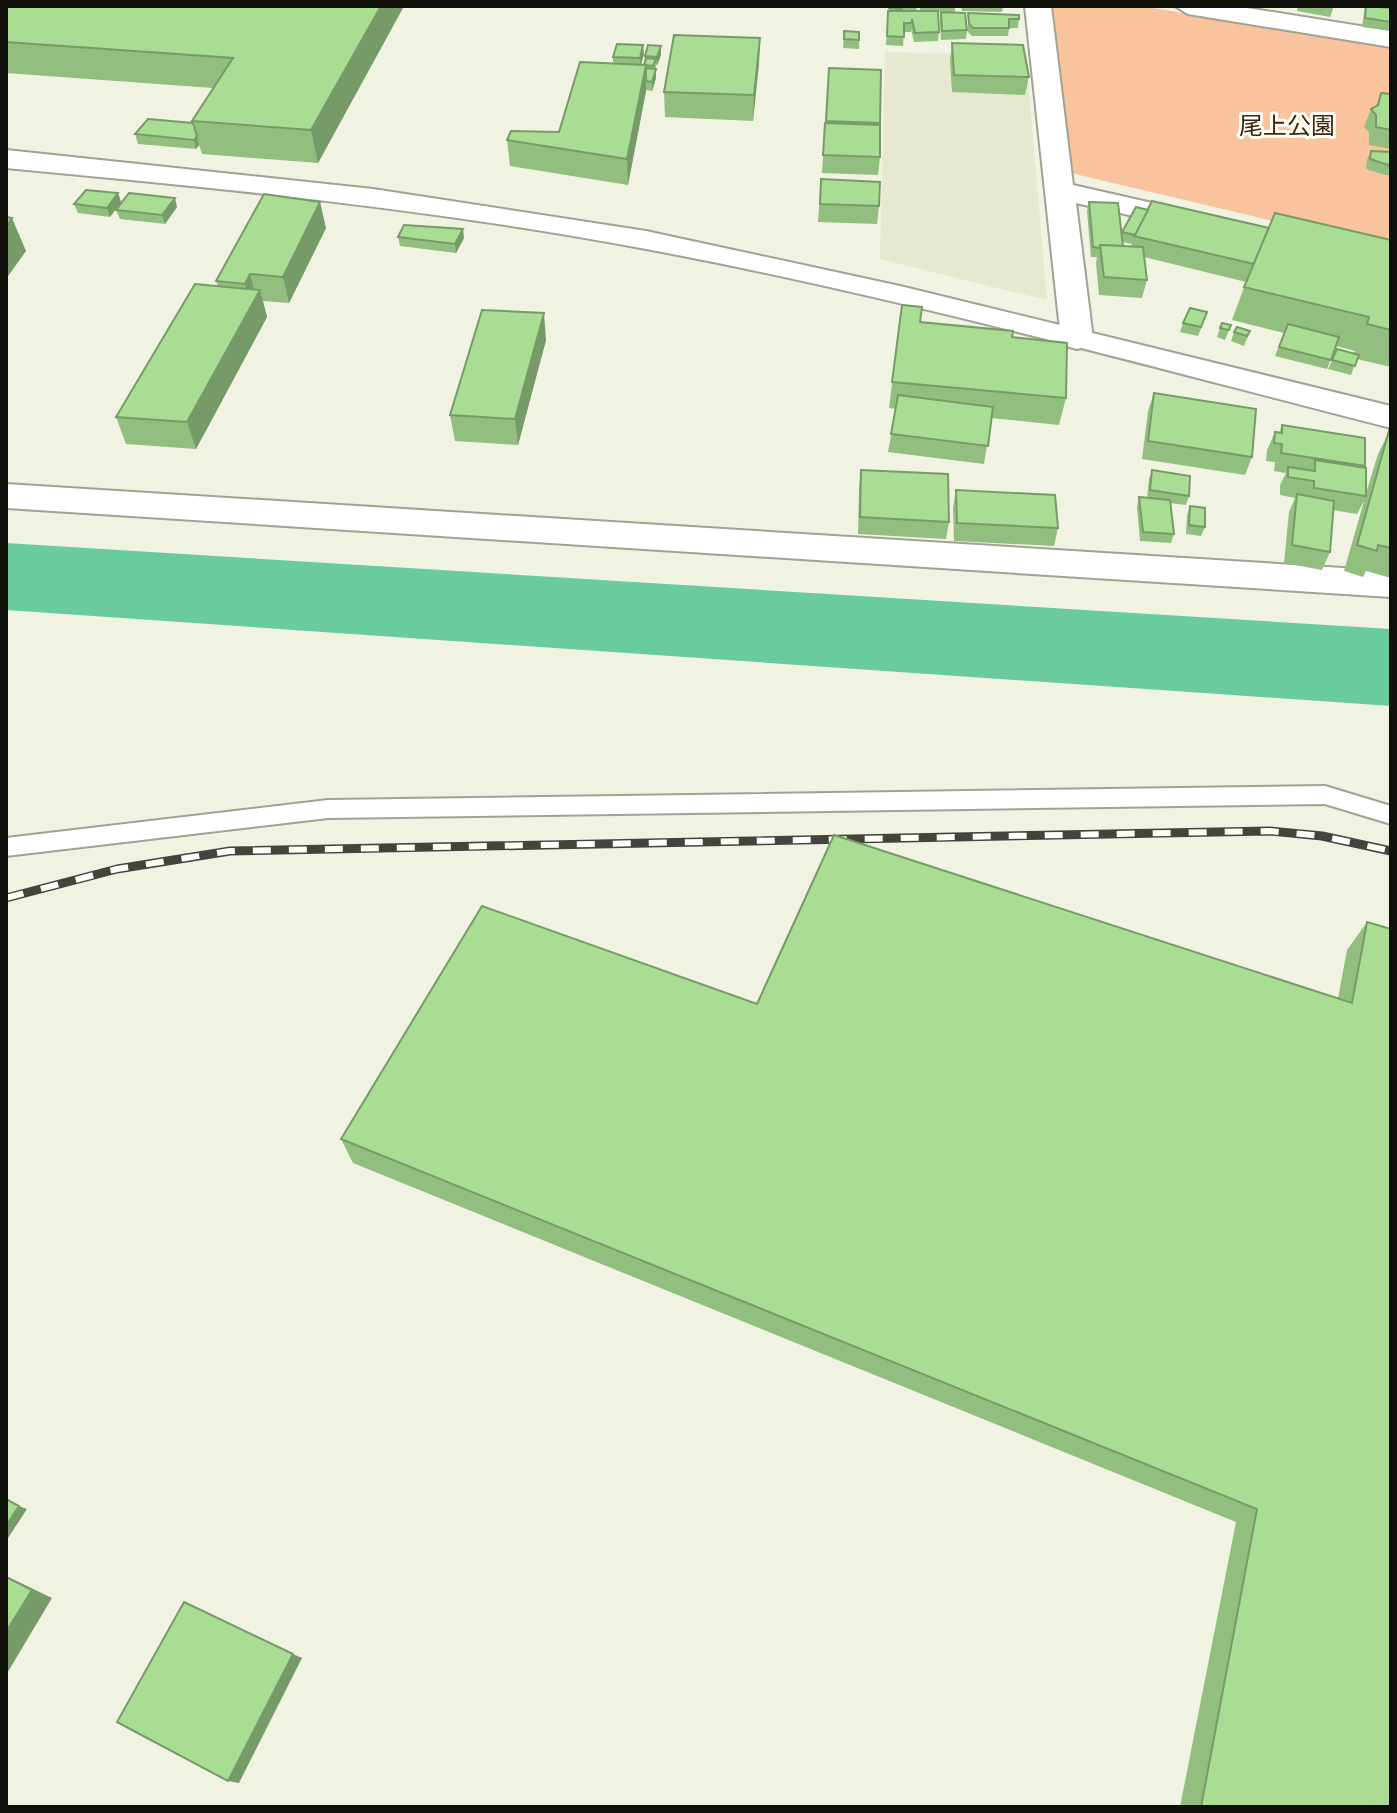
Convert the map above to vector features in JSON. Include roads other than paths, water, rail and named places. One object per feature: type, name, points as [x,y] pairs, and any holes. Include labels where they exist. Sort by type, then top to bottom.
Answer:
[{"type":"street","points":[[1038,6],[1057,190],[1077,339]]},
{"type":"street","points":[[1188,6],[1346,18],[1391,39]]},
{"type":"street","points":[[6,159],[392,201],[554,224],[735,258],[1391,417]]},
{"type":"street","points":[[1057,190],[1224,227]]},
{"type":"street","points":[[6,496],[1391,584]]},
{"type":"lane","points":[[6,847],[328,809],[1325,795],[1391,815]]},
{"type":"railway","points":[[6,898],[117,869],[230,851],[1269,831],[1322,836],[1391,851]]},
{"type":"park label","name":"尾上公園","points":[[1287,126]]}]
